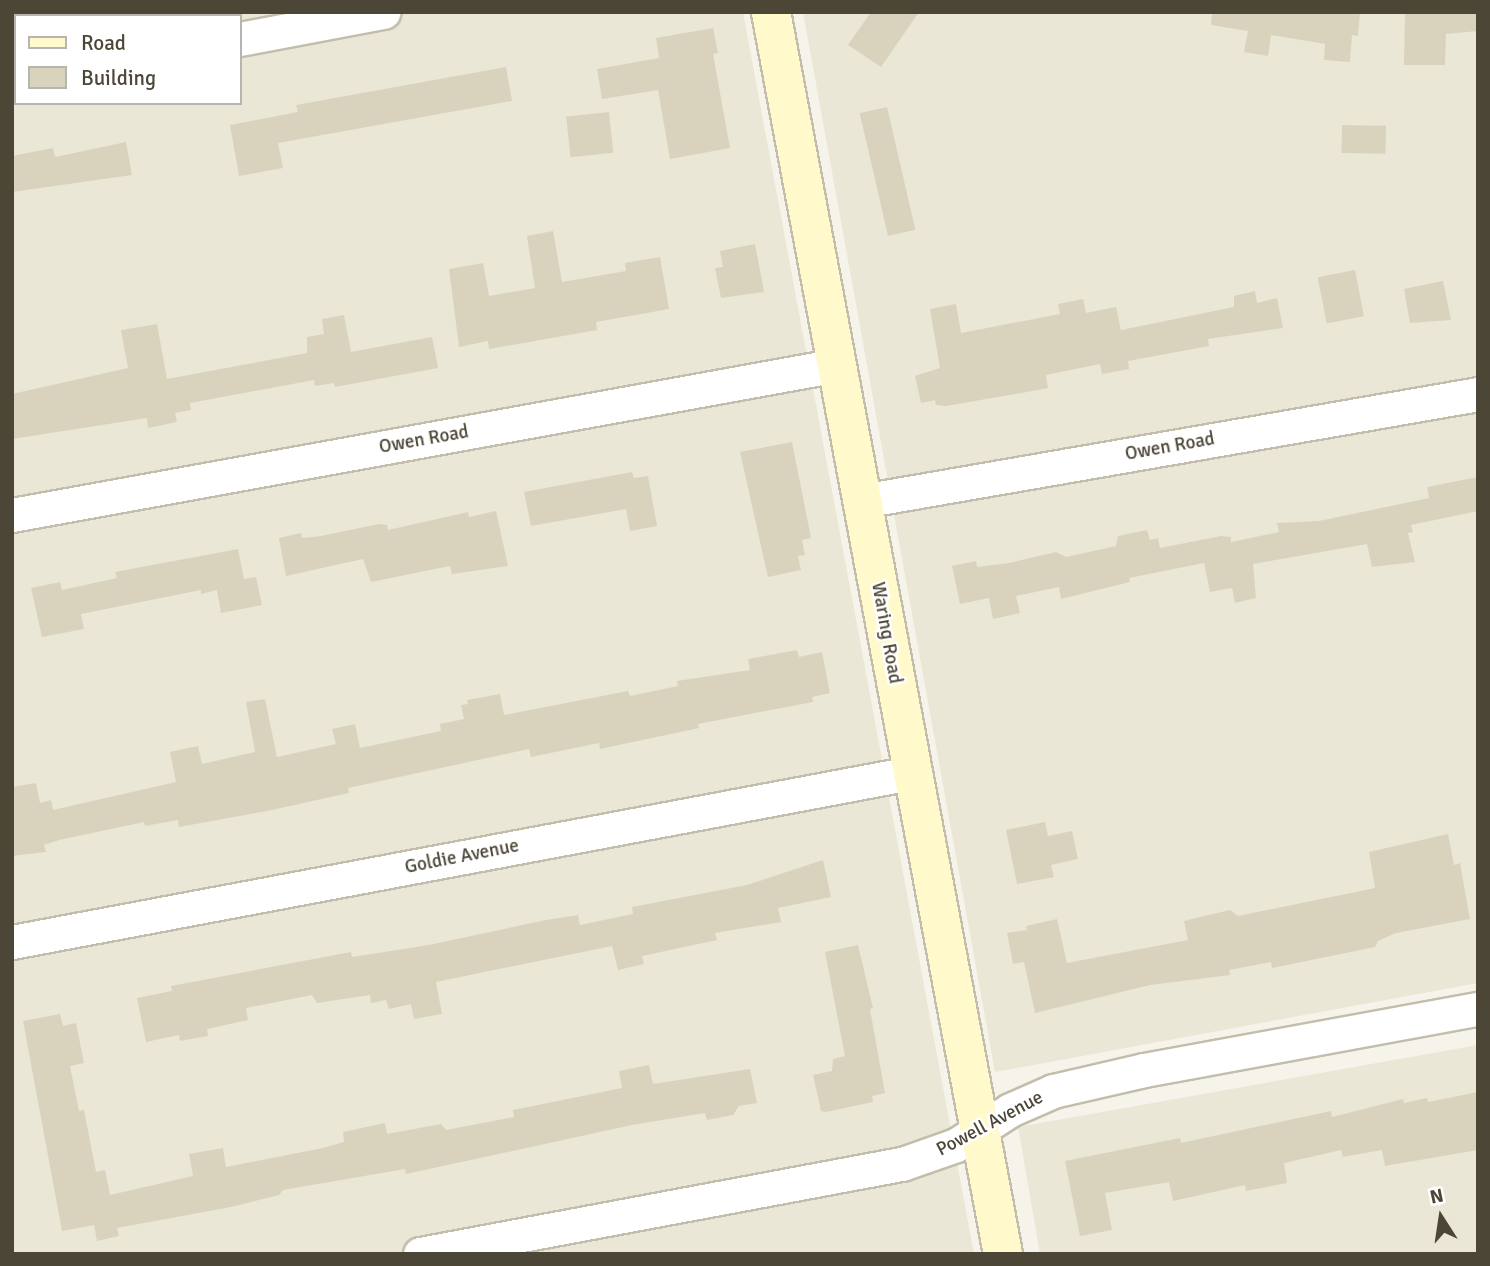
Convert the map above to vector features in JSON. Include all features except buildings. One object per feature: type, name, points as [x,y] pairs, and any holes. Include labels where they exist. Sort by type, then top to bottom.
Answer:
[{"type":"street","points":[[242,39],[383,12]]},
{"type":"street","name":"Waring Road","points":[[771,12],[911,773],[1003,1254]]},
{"type":"street","name":"Owen Road","points":[[12,515],[837,365]]},
{"type":"street","name":"Owen Road","points":[[862,501],[1478,394]]},
{"type":"street","name":"Goldie Avenue","points":[[12,943],[911,773]]},
{"type":"street","name":"Powell Avenue","points":[[420,1254],[902,1164],[981,1131],[1030,1099],[1091,1081],[1478,1009]]},
{"type":"shaded area","points":[[12,12],[743,12],[974,1254],[12,1254]]},
{"type":"shaded area","points":[[803,12],[1478,12],[1478,983],[995,1072]]},
{"type":"shaded area","points":[[1478,1045],[1478,1254],[1040,1254],[1018,1127]]}]
